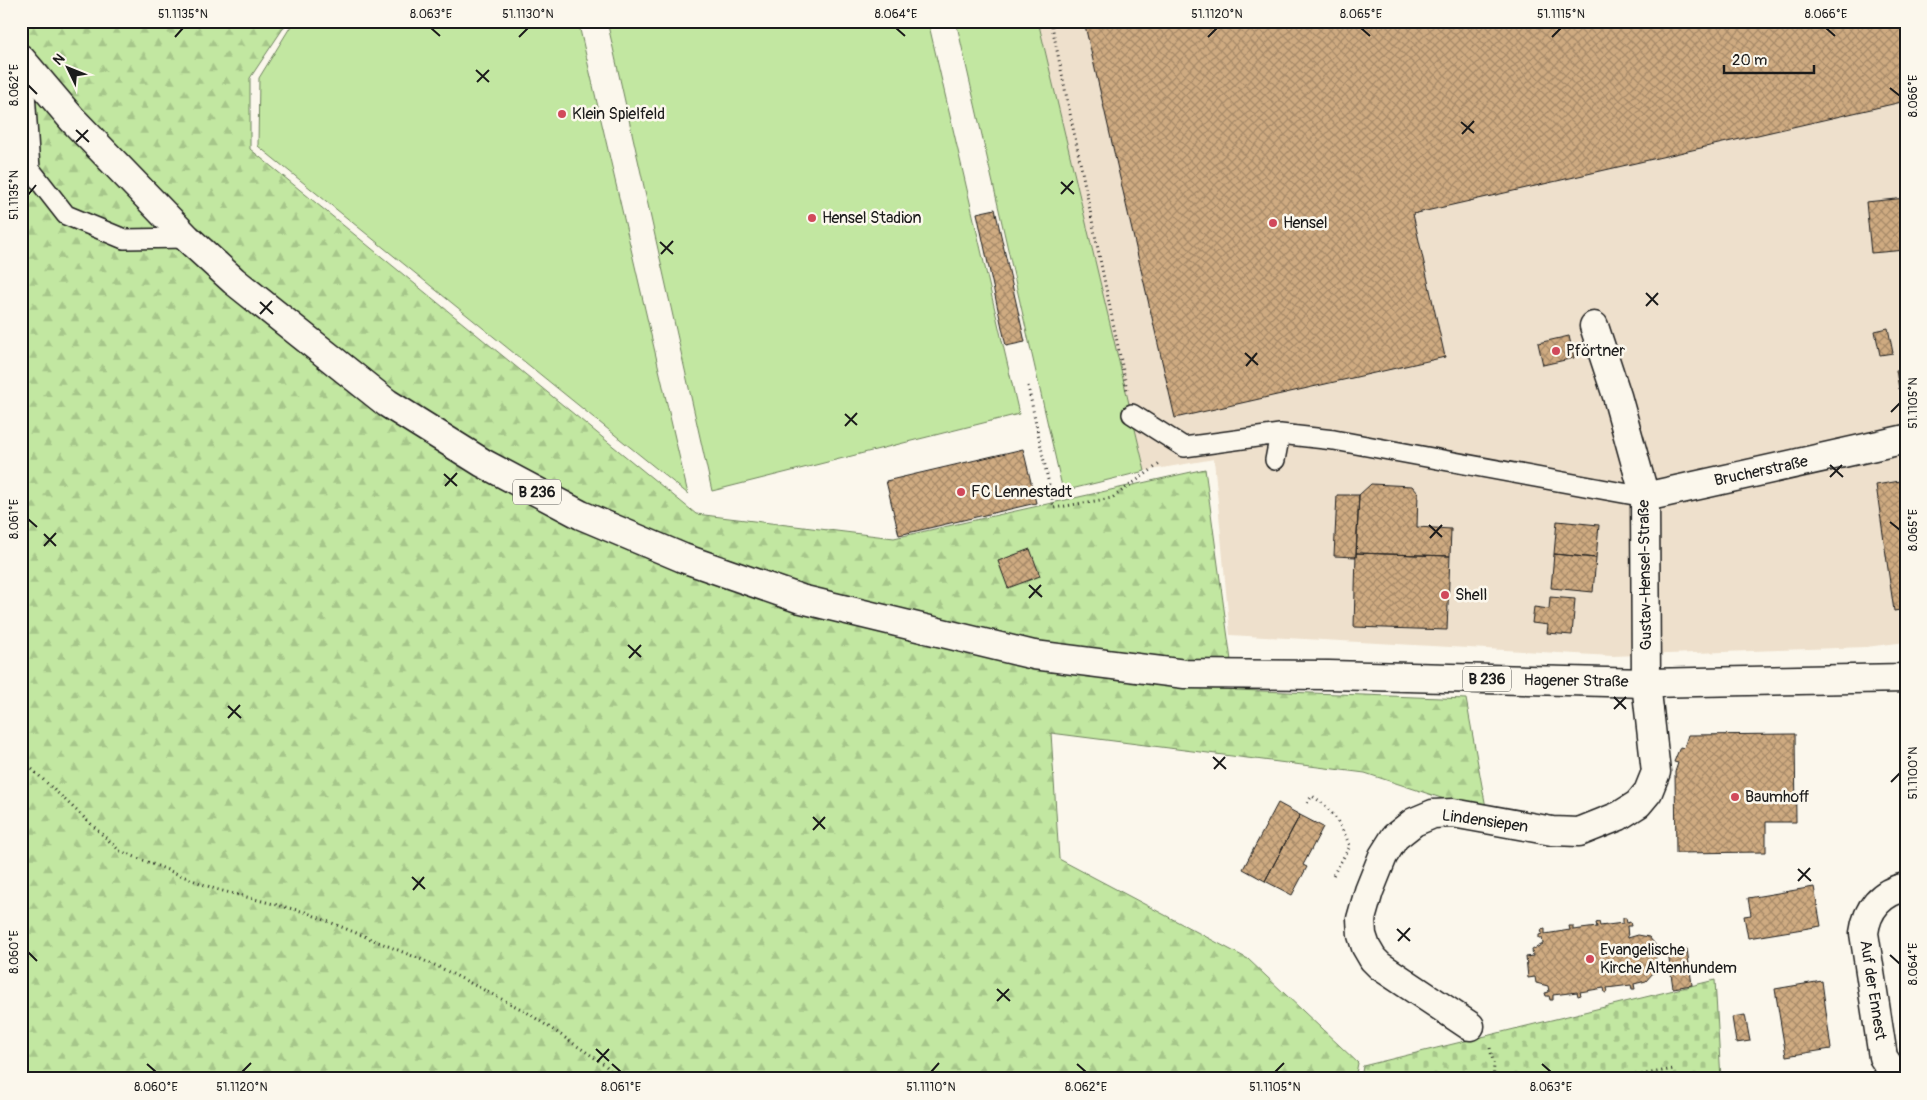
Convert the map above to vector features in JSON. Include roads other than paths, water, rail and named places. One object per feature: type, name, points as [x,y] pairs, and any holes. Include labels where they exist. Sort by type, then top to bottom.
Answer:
[{"type":"main road","name":"B 236","points":[[22,60],[96,145],[187,238]]},
{"type":"main road","name":"Hagener Straße","points":[[187,238],[234,281],[387,403],[483,463],[581,515],[683,558],[801,599],[1034,655],[1185,674],[1646,682],[1906,678]]},
{"type":"main road","name":"Gustav-Hensel-Straße","points":[[1594,326],[1617,396],[1645,496],[1646,682]]},
{"type":"main road","name":"Brucherstraße","points":[[1645,496],[1906,440]]},
{"type":"main road","name":"Lindensiepen","points":[[1470,1026],[1372,959],[1366,947],[1361,919],[1369,891],[1383,856],[1395,837],[1414,822],[1433,814],[1453,813],[1552,831],[1579,832],[1619,816],[1638,804],[1648,792],[1656,772],[1646,682]]},
{"type":"main road","name":"Auf der Ennest","points":[[1901,1079],[1891,1070],[1884,1057],[1864,933],[1866,918],[1873,906],[1896,889],[1906,887]]},
{"type":"lane","points":[[22,60],[30,169],[66,215],[124,239],[187,238]]},
{"type":"lane","points":[[1132,414],[1184,447],[1280,434],[1334,440],[1645,496]]},
{"type":"lane","points":[[1275,460],[1280,434]]},
{"type":"place","name":"Klein Spielfeld","points":[[562,114]]},
{"type":"place","name":"Hensel Stadion","points":[[812,218]]},
{"type":"place","name":"Hensel","points":[[1273,223]]},
{"type":"place","name":"Pförtner","points":[[1556,351]]},
{"type":"place","name":"FC Lennestadt","points":[[961,492]]},
{"type":"place","name":"Shell","points":[[1445,595]]},
{"type":"place","name":"Baumhoff","points":[[1735,797]]},
{"type":"place","name":"Evangelische Kirche Altenhundem","points":[[1590,959]]}]
